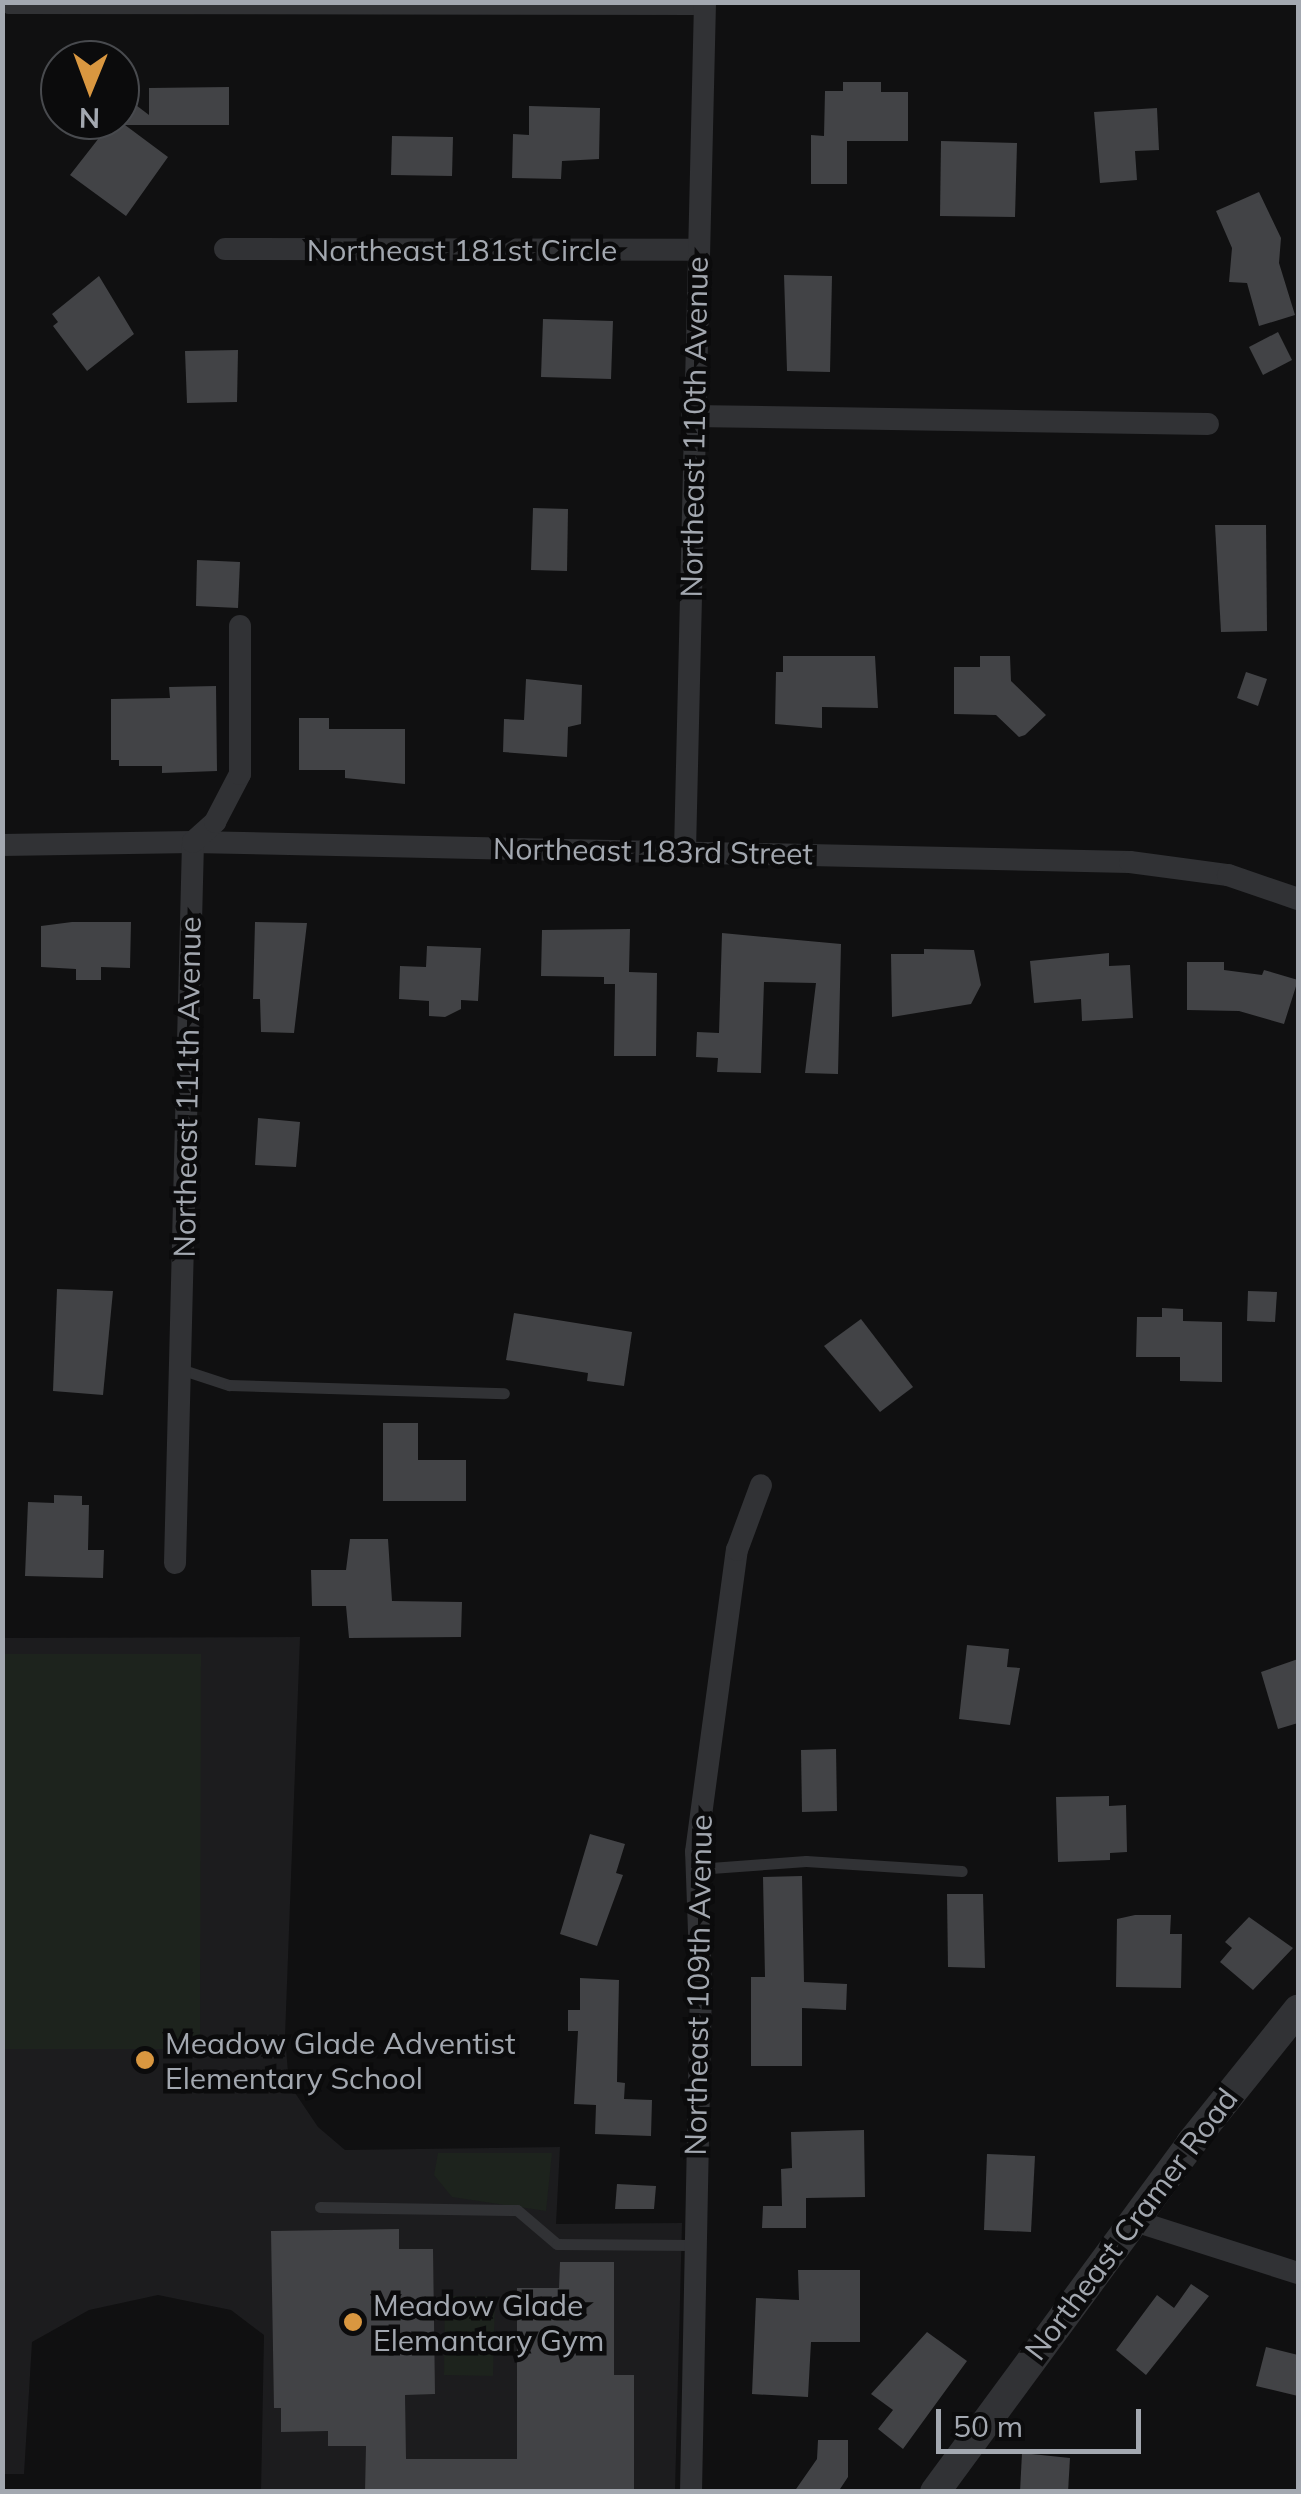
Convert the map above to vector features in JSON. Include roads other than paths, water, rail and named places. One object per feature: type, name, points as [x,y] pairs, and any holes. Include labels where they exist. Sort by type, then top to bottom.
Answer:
[{"type":"street","name":"Northeast 110th Avenue","points":[[685,851],[692,416],[705,6]]},
{"type":"street","name":"Northeast 181st Circle","points":[[225,248],[698,250]]},
{"type":"street","points":[[692,416],[1208,424]]},
{"type":"street","points":[[193,842],[215,822],[240,774],[240,626]]},
{"type":"street","name":"Northeast 183rd Street","points":[[2,845],[193,842],[1130,862],[1228,876],[1298,899]]},
{"type":"street","name":"Northeast 111th Avenue","points":[[175,1563],[193,842]]},
{"type":"street","name":"Northeast 109th Avenue","points":[[691,2492],[692,2246],[701,1986],[697,1869],[737,1550],[761,1485]]},
{"type":"street","name":"Northeast Cramer Road","points":[[935,2492],[1135,2221],[1298,2010]]},
{"type":"street","points":[[1135,2221],[1298,2273]]},
{"type":"lane","points":[[8,8],[705,6]]},
{"type":"lane","points":[[180,1370],[229,1385],[504,1393]]},
{"type":"lane","points":[[697,1869],[806,1861],[962,1871]]},
{"type":"lane","points":[[320,2206],[517,2210],[557,2244],[692,2246]]},
{"type":"place","name":"Meadow Glade Adventist Elementary School","points":[[145,2060]]},
{"type":"place","name":"Meadow Glade Elemantary Gym","points":[[353,2322]]}]
